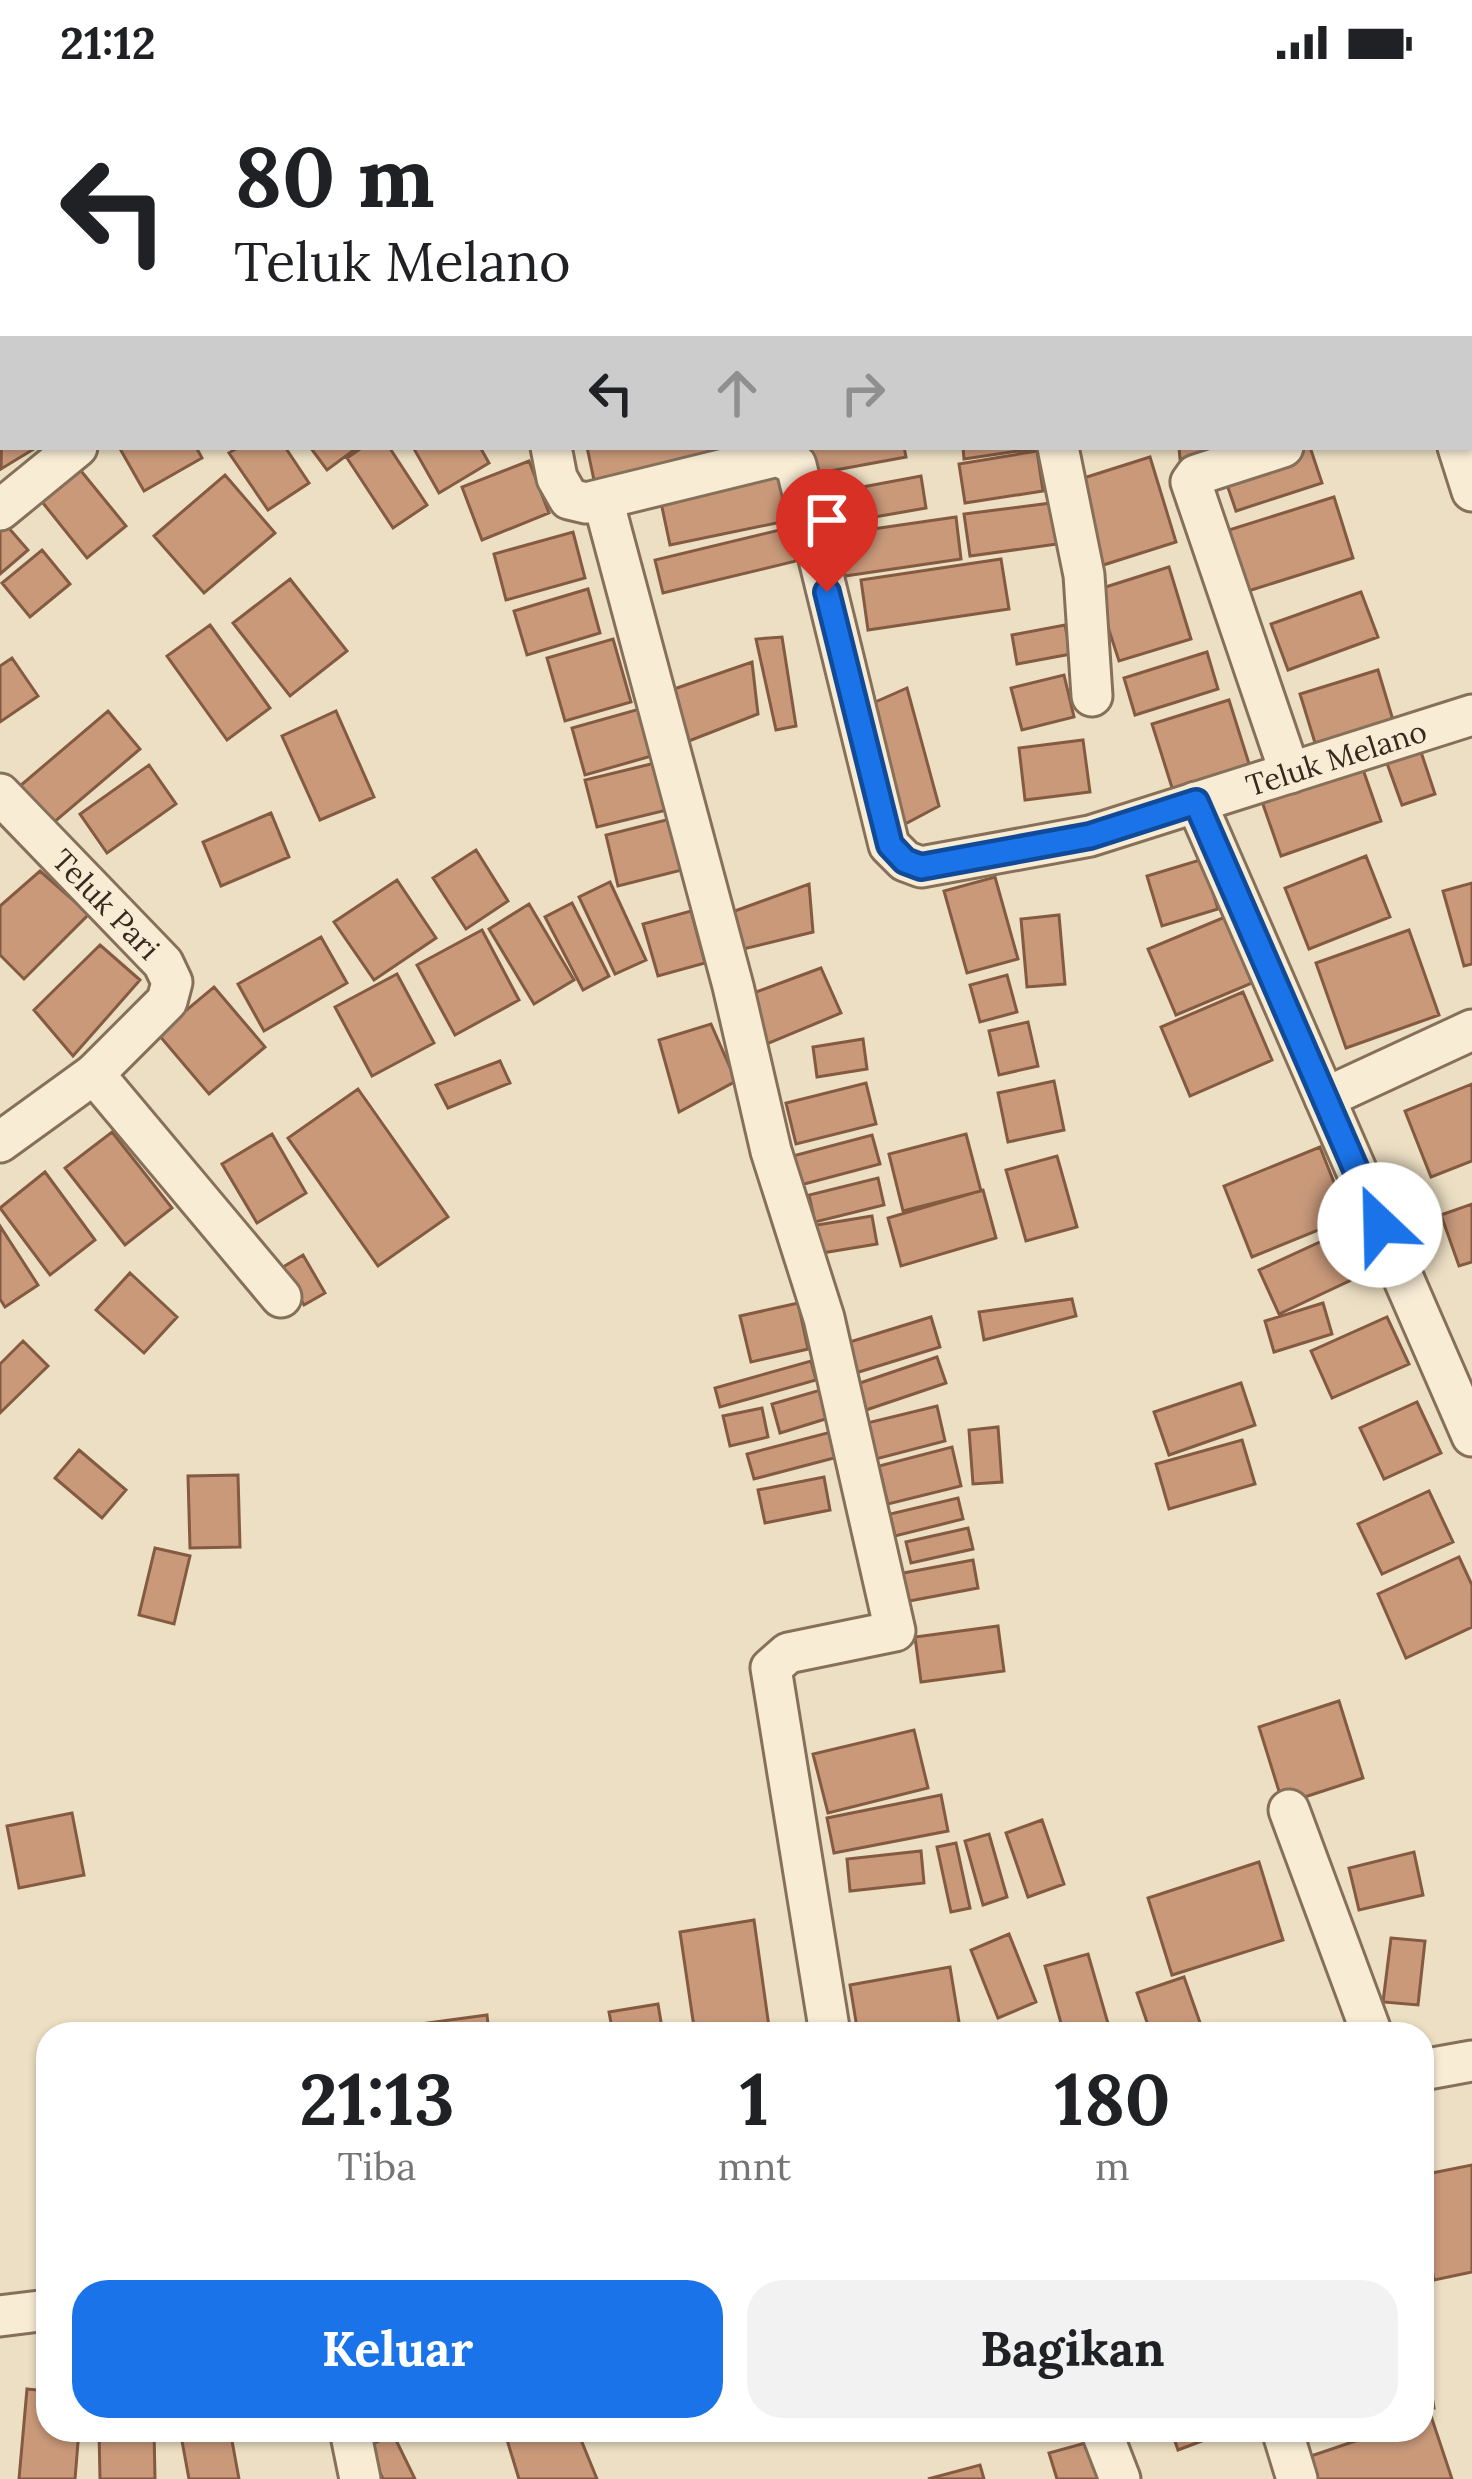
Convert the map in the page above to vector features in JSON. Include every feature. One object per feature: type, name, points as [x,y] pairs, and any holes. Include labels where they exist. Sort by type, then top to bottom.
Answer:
[{"type":"street","points":[[0,510],[73,450]]},
{"type":"street","points":[[552,450],[557,478],[569,499],[603,500],[733,986],[772,1151],[824,1318],[896,1631],[788,1653],[771,1668],[828,2022]]},
{"type":"street","points":[[1059,450],[1084,575],[1092,696]]},
{"type":"street","points":[[1274,450],[1196,475],[1191,482],[1290,773]]},
{"type":"street","points":[[1460,450],[1472,491]]},
{"type":"street","name":"Teluk Melano","points":[[603,500],[778,456],[796,465],[890,845],[905,861],[921,867],[1090,836],[1472,715]]},
{"type":"street","name":"Teluk Pari","points":[[0,794],[164,963],[172,982],[167,1001],[94,1074],[0,1142]]},
{"type":"street","points":[[1196,802],[1472,1436]]},
{"type":"street","points":[[1325,1098],[1472,1030]]},
{"type":"street","points":[[94,1074],[281,1297]]},
{"type":"street","points":[[1288,1810],[1368,2022]]},
{"type":"street","points":[[1434,2068],[1472,2061]]},
{"type":"street","points":[[0,2317],[36,2312]]},
{"type":"street","points":[[352,2442],[360,2479]]},
{"type":"street","points":[[1105,2442],[1120,2479]]},
{"type":"street","points":[[1286,2442],[1297,2479]]},
{"type":"building","points":[[1,450],[32,450],[1,469]]},
{"type":"building","points":[[121,450],[198,450],[202,458],[144,491]]},
{"type":"building","points":[[287,450],[309,483],[268,510],[229,453]]},
{"type":"building","points":[[312,450],[354,450],[327,470]]},
{"type":"building","points":[[359,450],[391,450],[427,505],[393,528],[347,458]]},
{"type":"building","points":[[415,450],[482,450],[489,463],[439,493]]},
{"type":"building","points":[[588,450],[752,450],[595,485]]},
{"type":"building","points":[[810,450],[905,450],[906,457],[814,474]]},
{"type":"building","points":[[963,450],[1025,450],[964,459]]},
{"type":"building","points":[[1179,450],[1214,450],[1215,453],[1180,459]]},
{"type":"building","points":[[1284,450],[1311,450],[1322,483],[1236,511],[1222,470]]},
{"type":"building","points":[[1037,451],[1043,491],[965,503],[959,464]]},
{"type":"building","points":[[1150,457],[1176,542],[1097,567],[1071,482]]},
{"type":"building","points":[[529,461],[549,513],[482,540],[462,487]]},
{"type":"building","points":[[77,466],[126,526],[87,558],[39,498]]},
{"type":"building","points":[[781,468],[791,520],[670,545],[659,493]]},
{"type":"building","points":[[225,475],[275,533],[204,593],[154,536]]},
{"type":"building","points":[[921,476],[926,508],[846,522],[841,491]]},
{"type":"building","points":[[1334,497],[1353,558],[1248,591],[1229,530]]},
{"type":"building","points":[[1051,503],[1057,544],[970,556],[964,514]]},
{"type":"building","points":[[956,517],[961,559],[845,576],[838,534]]},
{"type":"building","points":[[0,518],[28,550],[0,574]]},
{"type":"building","points":[[788,528],[796,561],[663,593],[655,560]]},
{"type":"building","points":[[573,532],[585,578],[506,600],[494,554]]},
{"type":"building","points":[[42,550],[70,584],[30,617],[2,583]]},
{"type":"building","points":[[1001,559],[1009,609],[868,630],[861,580]]},
{"type":"building","points":[[1169,567],[1191,639],[1119,661],[1096,590]]},
{"type":"building","points":[[290,579],[347,651],[290,696],[233,623]]},
{"type":"building","points":[[588,589],[600,633],[527,655],[514,611]]},
{"type":"building","points":[[1361,592],[1378,637],[1288,670],[1271,624]]},
{"type":"building","points":[[210,625],[270,708],[227,740],[167,656]]},
{"type":"building","points":[[1065,625],[1071,654],[1017,664],[1012,635]]},
{"type":"building","points":[[782,637],[796,726],[776,730],[756,639]]},
{"type":"building","points":[[613,639],[631,702],[565,721],[547,658]]},
{"type":"building","points":[[1207,652],[1218,689],[1135,715],[1124,678]]},
{"type":"building","points":[[12,658],[38,696],[0,722],[0,666]]},
{"type":"building","points":[[752,662],[758,714],[689,741],[674,689]]},
{"type":"building","points":[[1378,670],[1393,720],[1315,743],[1300,694]]},
{"type":"building","points":[[1064,675],[1074,717],[1022,730],[1011,688]]},
{"type":"building","points":[[907,688],[939,806],[905,824],[873,703]]},
{"type":"building","points":[[1229,700],[1251,770],[1174,794],[1152,724]]},
{"type":"building","points":[[643,708],[655,755],[585,775],[572,728]]},
{"type":"building","points":[[108,711],[140,749],[52,824],[20,786]]},
{"type":"building","points":[[336,711],[374,797],[320,820],[282,736]]},
{"type":"building","points":[[1083,740],[1090,792],[1025,800],[1019,748]]},
{"type":"building","points":[[1418,743],[1435,794],[1402,805],[1384,755]]},
{"type":"building","points":[[1359,758],[1381,821],[1281,856],[1259,793]]},
{"type":"building","points":[[655,763],[667,810],[597,827],[585,780]]},
{"type":"building","points":[[149,765],[176,804],[107,853],[80,814]]},
{"type":"building","points":[[271,813],[289,857],[221,886],[203,842]]},
{"type":"building","points":[[670,819],[682,870],[618,886],[606,835]]},
{"type":"building","points":[[476,850],[508,901],[466,929],[433,878]]},
{"type":"building","points":[[1366,856],[1390,917],[1309,949],[1285,888]]},
{"type":"building","points":[[1203,859],[1218,909],[1162,926],[1147,876]]},
{"type":"building","points":[[40,871],[89,914],[24,979],[0,955],[0,906]]},
{"type":"building","points":[[995,877],[1018,959],[967,973],[944,891]]},
{"type":"building","points":[[397,880],[436,938],[374,980],[334,922]]},
{"type":"building","points":[[610,882],[646,960],[615,974],[579,897]]},
{"type":"building","points":[[1472,883],[1472,964],[1464,966],[1443,891]]},
{"type":"building","points":[[809,884],[813,932],[731,952],[721,916]]},
{"type":"building","points":[[572,903],[609,976],[583,990],[545,917]]},
{"type":"building","points":[[529,904],[574,980],[534,1004],[489,929]]},
{"type":"building","points":[[691,911],[705,963],[658,976],[643,924]]},
{"type":"building","points":[[1059,915],[1065,984],[1027,987],[1021,919]]},
{"type":"building","points":[[1225,917],[1252,983],[1176,1015],[1148,949]]},
{"type":"building","points":[[482,930],[519,1000],[455,1035],[417,965]]},
{"type":"building","points":[[1409,930],[1439,1015],[1346,1048],[1316,963]]},
{"type":"building","points":[[321,937],[347,983],[264,1031],[238,984]]},
{"type":"building","points":[[100,945],[140,980],[73,1056],[34,1010]]},
{"type":"building","points":[[821,968],[841,1013],[759,1047],[756,992]]},
{"type":"building","points":[[397,974],[434,1043],[372,1076],[335,1007]]},
{"type":"building","points":[[1007,975],[1017,1012],[980,1022],[970,985]]},
{"type":"building","points":[[214,987],[265,1047],[209,1094],[158,1034]]},
{"type":"building","points":[[1243,992],[1272,1060],[1190,1096],[1161,1027]]},
{"type":"building","points":[[1028,1022],[1038,1066],[999,1075],[989,1031]]},
{"type":"building","points":[[711,1024],[736,1081],[679,1112],[659,1040]]},
{"type":"building","points":[[863,1039],[867,1069],[817,1077],[813,1047]]},
{"type":"building","points":[[500,1061],[510,1083],[448,1108],[436,1085]]},
{"type":"building","points":[[1054,1081],[1064,1130],[1008,1142],[998,1093]]},
{"type":"building","points":[[866,1083],[876,1124],[796,1144],[786,1103]]},
{"type":"building","points":[[1472,1084],[1472,1161],[1431,1177],[1405,1111]]},
{"type":"building","points":[[358,1089],[448,1217],[378,1266],[288,1138]]},
{"type":"building","points":[[112,1132],[172,1208],[125,1245],[65,1168]]},
{"type":"building","points":[[272,1134],[306,1193],[257,1223],[222,1164]]},
{"type":"building","points":[[966,1134],[981,1191],[903,1211],[889,1154]]},
{"type":"building","points":[[872,1135],[880,1164],[797,1186],[789,1157]]},
{"type":"building","points":[[1320,1147],[1348,1218],[1252,1257],[1224,1186]]},
{"type":"building","points":[[1057,1156],[1077,1227],[1026,1241],[1006,1170]]},
{"type":"building","points":[[45,1172],[95,1240],[50,1275],[0,1208]]},
{"type":"building","points":[[878,1178],[884,1205],[815,1222],[809,1195]]},
{"type":"building","points":[[983,1190],[996,1238],[901,1266],[888,1218]]},
{"type":"building","points":[[1472,1204],[1472,1262],[1459,1266],[1441,1215]]},
{"type":"building","points":[[872,1216],[877,1244],[816,1254],[811,1226]]},
{"type":"building","points":[[0,1226],[38,1285],[5,1307],[0,1299]]},
{"type":"building","points":[[1344,1231],[1364,1274],[1279,1314],[1259,1270]]},
{"type":"building","points":[[303,1255],[325,1293],[304,1305],[283,1267]]},
{"type":"building","points":[[130,1273],[177,1317],[144,1353],[96,1310]]},
{"type":"building","points":[[1072,1299],[1076,1316],[984,1340],[979,1312]]},
{"type":"building","points":[[798,1303],[808,1349],[751,1362],[740,1316]]},
{"type":"building","points":[[1323,1303],[1332,1334],[1274,1352],[1265,1321]]},
{"type":"building","points":[[931,1317],[940,1347],[849,1375],[840,1345]]},
{"type":"building","points":[[1387,1317],[1409,1364],[1332,1398],[1311,1351]]},
{"type":"building","points":[[23,1341],[48,1366],[0,1413],[0,1364]]},
{"type":"building","points":[[937,1357],[946,1383],[866,1410],[857,1384]]},
{"type":"building","points":[[811,1361],[816,1380],[720,1407],[715,1388]]},
{"type":"building","points":[[1241,1383],[1255,1425],[1169,1455],[1154,1412]]},
{"type":"building","points":[[824,1389],[832,1417],[780,1433],[772,1404]]},
{"type":"building","points":[[1417,1402],[1441,1453],[1384,1479],[1360,1428]]},
{"type":"building","points":[[937,1406],[945,1441],[876,1459],[867,1423]]},
{"type":"building","points":[[762,1408],[768,1437],[730,1446],[723,1416]]},
{"type":"building","points":[[998,1427],[1002,1482],[973,1484],[969,1430]]},
{"type":"building","points":[[831,1432],[838,1457],[754,1479],[747,1454]]},
{"type":"building","points":[[1242,1440],[1255,1484],[1169,1509],[1156,1464]]},
{"type":"building","points":[[952,1447],[961,1486],[888,1504],[879,1466]]},
{"type":"building","points":[[79,1450],[126,1490],[102,1518],[55,1478]]},
{"type":"building","points":[[238,1475],[240,1547],[190,1548],[188,1476]]},
{"type":"building","points":[[824,1477],[830,1510],[765,1523],[758,1490]]},
{"type":"building","points":[[1429,1491],[1453,1542],[1382,1574],[1358,1524]]},
{"type":"building","points":[[958,1498],[963,1519],[895,1536],[890,1514]]},
{"type":"building","points":[[968,1528],[973,1549],[911,1563],[906,1542]]},
{"type":"building","points":[[155,1548],[190,1556],[174,1624],[139,1615]]},
{"type":"building","points":[[1459,1557],[1472,1585],[1472,1627],[1406,1658],[1378,1594]]},
{"type":"building","points":[[973,1560],[978,1588],[904,1602],[898,1574]]},
{"type":"building","points":[[998,1626],[1004,1671],[921,1682],[915,1637]]},
{"type":"building","points":[[1339,1701],[1363,1778],[1283,1804],[1259,1727]]},
{"type":"building","points":[[914,1730],[928,1788],[828,1813],[813,1754]]},
{"type":"building","points":[[941,1795],[948,1831],[834,1853],[827,1818]]},
{"type":"building","points":[[72,1813],[84,1875],[19,1888],[7,1826]]},
{"type":"building","points":[[1042,1820],[1064,1884],[1028,1897],[1006,1833]]},
{"type":"building","points":[[989,1834],[1007,1897],[983,1905],[965,1841]]},
{"type":"building","points":[[956,1843],[970,1908],[951,1912],[937,1847]]},
{"type":"building","points":[[921,1851],[924,1883],[850,1891],[847,1859]]},
{"type":"building","points":[[1414,1852],[1423,1895],[1359,1910],[1349,1868]]},
{"type":"building","points":[[1259,1862],[1283,1940],[1172,1975],[1148,1898]]},
{"type":"building","points":[[754,1920],[768,2022],[693,2022],[680,1932]]},
{"type":"building","points":[[1009,1934],[1036,2002],[998,2018],[971,1950]]},
{"type":"building","points":[[1391,1938],[1425,1941],[1418,2005],[1383,2002]]},
{"type":"building","points":[[1088,1954],[1108,2022],[1061,2022],[1045,1966]]},
{"type":"building","points":[[950,1967],[959,2022],[856,2022],[850,1985]]},
{"type":"building","points":[[1184,1977],[1200,2022],[1147,2022],[1137,1993]]},
{"type":"building","points":[[658,2004],[661,2022],[611,2022],[609,2012]]},
{"type":"building","points":[[487,2015],[488,2022],[435,2022]]},
{"type":"building","points":[[1472,2165],[1472,2272],[1434,2280],[1434,2173]]},
{"type":"building","points":[[27,2389],[36,2390],[36,2442],[78,2442],[75,2479],[19,2479]]},
{"type":"building","points":[[1434,2425],[1452,2479],[1308,2479],[1302,2459],[1352,2442],[1434,2442]]},
{"type":"building","points":[[99,2442],[154,2442],[155,2479],[100,2479]]},
{"type":"building","points":[[182,2442],[232,2442],[239,2479],[189,2479]]},
{"type":"building","points":[[397,2442],[415,2479],[383,2479],[367,2447]]},
{"type":"building","points":[[508,2442],[582,2442],[597,2479],[519,2479]]},
{"type":"building","points":[[1097,2442],[1107,2479],[1057,2479],[1049,2453]]},
{"type":"building","points":[[1175,2442],[1199,2442],[1178,2450]]},
{"type":"building","points":[[980,2465],[984,2479],[928,2479]]},
{"type":"route","points":[[827,592],[890,845],[905,861],[921,867],[1090,836],[1196,802],[1380,1225]]}]
